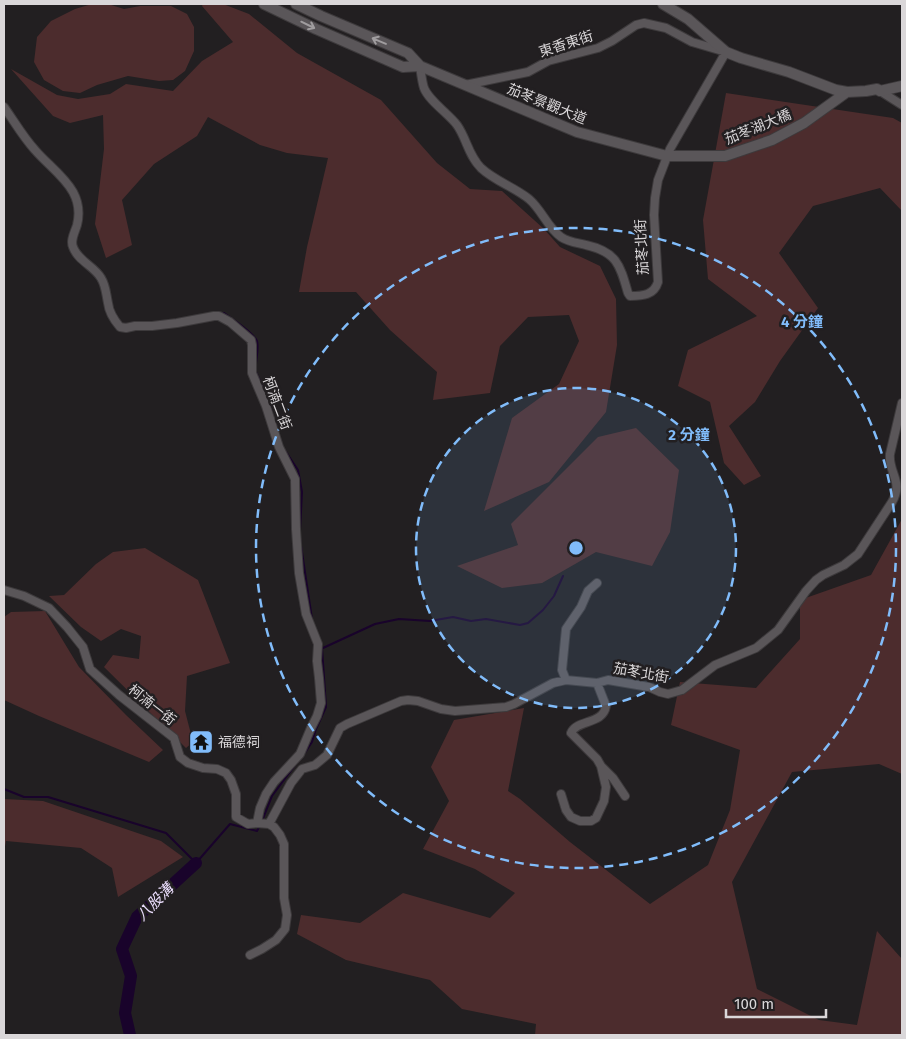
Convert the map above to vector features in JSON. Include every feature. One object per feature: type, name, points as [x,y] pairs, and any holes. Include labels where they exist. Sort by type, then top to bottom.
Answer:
[{"type":"street","name":"茄苳景觀大道","points":[[264,4],[403,67],[420,66]]},
{"type":"street","name":"茄苳景觀大道","points":[[296,4],[408,53],[420,66],[577,132],[667,156]]},
{"type":"street","points":[[663,4],[688,19],[726,52],[768,67],[789,72],[836,90],[847,92],[877,89],[902,105]]},
{"type":"street","name":"東香東街","points":[[465,85],[528,72],[548,61],[598,48],[636,25],[644,23],[666,28],[692,42],[726,52]]},
{"type":"street","name":"茄苳北街","points":[[420,66],[424,89],[458,126],[468,150],[481,168],[530,200],[542,213],[553,231],[563,239],[593,247],[609,254],[619,264],[628,293],[631,296],[642,296],[651,293],[657,287],[658,282],[654,215],[658,180],[670,150],[726,52]]},
{"type":"street","points":[[880,91],[902,86]]},
{"type":"street","name":"茄苳湖大橋","points":[[667,156],[725,156],[772,140],[804,123],[847,92]]},
{"type":"street","name":"柯湳二街","points":[[4,107],[25,138],[73,192],[79,212],[72,238],[73,247],[78,256],[102,279],[107,292],[108,306],[120,327],[152,326],[219,316],[230,322],[251,340],[252,373],[266,406],[279,447],[296,479],[296,529],[299,573],[306,614],[318,644],[317,661],[321,703],[300,754],[274,782],[266,794],[260,808],[257,823]]},
{"type":"street","name":"茄苳北街","points":[[269,824],[290,783],[302,769],[315,765],[327,755],[340,728],[401,701],[418,701],[441,709],[455,711],[506,707],[553,683],[566,680],[597,683],[608,680],[649,687],[668,694],[682,690],[715,665],[756,648],[778,630],[816,580],[844,565],[858,554],[896,495],[896,480],[889,462],[902,403]]},
{"type":"street","points":[[566,680],[562,670],[566,629],[581,607],[588,591],[597,583]]},
{"type":"street","name":"柯湳一街","points":[[4,590],[24,596],[49,608],[83,647],[90,669],[119,695],[174,738],[180,757],[188,763],[203,768],[217,769],[226,773],[232,780],[236,794],[236,817],[248,824],[269,824]]},
{"type":"street","points":[[597,683],[606,710],[602,716],[575,727],[571,733],[613,778],[625,796]]},
{"type":"street","points":[[561,794],[566,810],[571,817],[580,821],[592,821],[596,818],[604,801],[606,787],[601,766]]},
{"type":"street","points":[[250,955],[276,940],[285,929],[287,915],[284,898],[284,844],[280,835],[269,824]]},
{"type":"shaded area","points":[[92,4],[108,4],[124,9],[140,6],[171,6],[187,14],[194,27],[194,51],[185,71],[173,80],[159,81],[128,76],[97,85],[80,93],[63,91],[44,80],[34,62],[37,37],[51,21],[75,9]]},
{"type":"shaded area","points":[[203,4],[223,4],[249,14],[297,53],[381,100],[437,163],[470,189],[502,191],[544,229],[560,247],[600,266],[616,299],[617,345],[606,412],[549,482],[484,511],[512,418],[559,384],[579,341],[569,315],[528,317],[500,346],[490,393],[433,400],[437,372],[390,330],[356,292],[299,292],[307,247],[328,158],[287,153],[260,145],[208,117],[197,136],[154,164],[122,200],[132,245],[106,258],[95,224],[104,149],[103,115],[70,123],[53,116],[11,69],[57,95],[78,99],[110,94],[126,84],[173,91],[202,61],[233,42],[202,6]]},
{"type":"shaded area","points":[[726,93],[893,118],[902,123],[902,211],[880,188],[813,206],[779,253],[818,308],[780,361],[755,402],[729,426],[761,476],[744,485],[724,463],[710,402],[678,386],[688,350],[757,316],[708,279],[703,220]]},
{"type":"shaded area","points":[[636,428],[679,470],[670,532],[652,566],[596,552],[542,583],[502,588],[457,566],[518,545],[511,524],[598,437]]},
{"type":"shaded area","points":[[902,519],[902,774],[879,764],[792,772],[732,882],[757,989],[819,1020],[857,1025],[877,931],[902,959],[902,1035],[535,1035],[536,1024],[462,1009],[430,980],[346,960],[297,934],[301,915],[360,923],[403,893],[490,918],[515,893],[475,869],[423,849],[449,801],[431,767],[454,720],[524,708],[508,791],[650,904],[708,865],[730,810],[740,750],[671,725],[680,682],[756,688],[800,639],[800,600],[871,575]]},
{"type":"shaded area","points":[[145,548],[198,580],[230,663],[187,676],[185,711],[193,742],[186,748],[104,667],[113,655],[139,659],[141,636],[121,629],[101,641],[81,627],[49,596],[64,595],[96,564],[113,552]]},
{"type":"shaded area","points":[[45,611],[79,667],[163,750],[149,762],[4,700],[4,617],[11,612]]},
{"type":"shaded area","points":[[4,799],[43,801],[161,841],[183,857],[118,897],[112,868],[81,848],[6,841],[4,852]]},
{"type":"waterway","points":[[221,313],[237,322],[255,337],[258,347],[256,365]]},
{"type":"waterway","points":[[255,370],[270,403],[272,414]]},
{"type":"waterway","points":[[284,449],[298,470],[302,492],[300,530]]},
{"type":"waterway","points":[[300,539],[312,619]]},
{"type":"waterway","points":[[323,648],[375,624],[399,619],[430,621],[453,617],[471,621],[486,619],[520,625],[528,623],[543,610],[554,596],[563,576]]},
{"type":"waterway","points":[[304,754],[312,742],[326,707],[321,644]]},
{"type":"waterway","points":[[262,821],[272,796],[298,761]]},
{"type":"waterway","points":[[4,789],[24,797],[48,797],[166,833],[196,863],[230,824],[257,831],[260,825]]},
{"type":"waterway","name":"八股溝","points":[[130,1035],[125,1013],[131,976],[122,949],[137,917],[196,863]]},
{"type":"place","name":"福德祠","points":[[201,742]]}]
